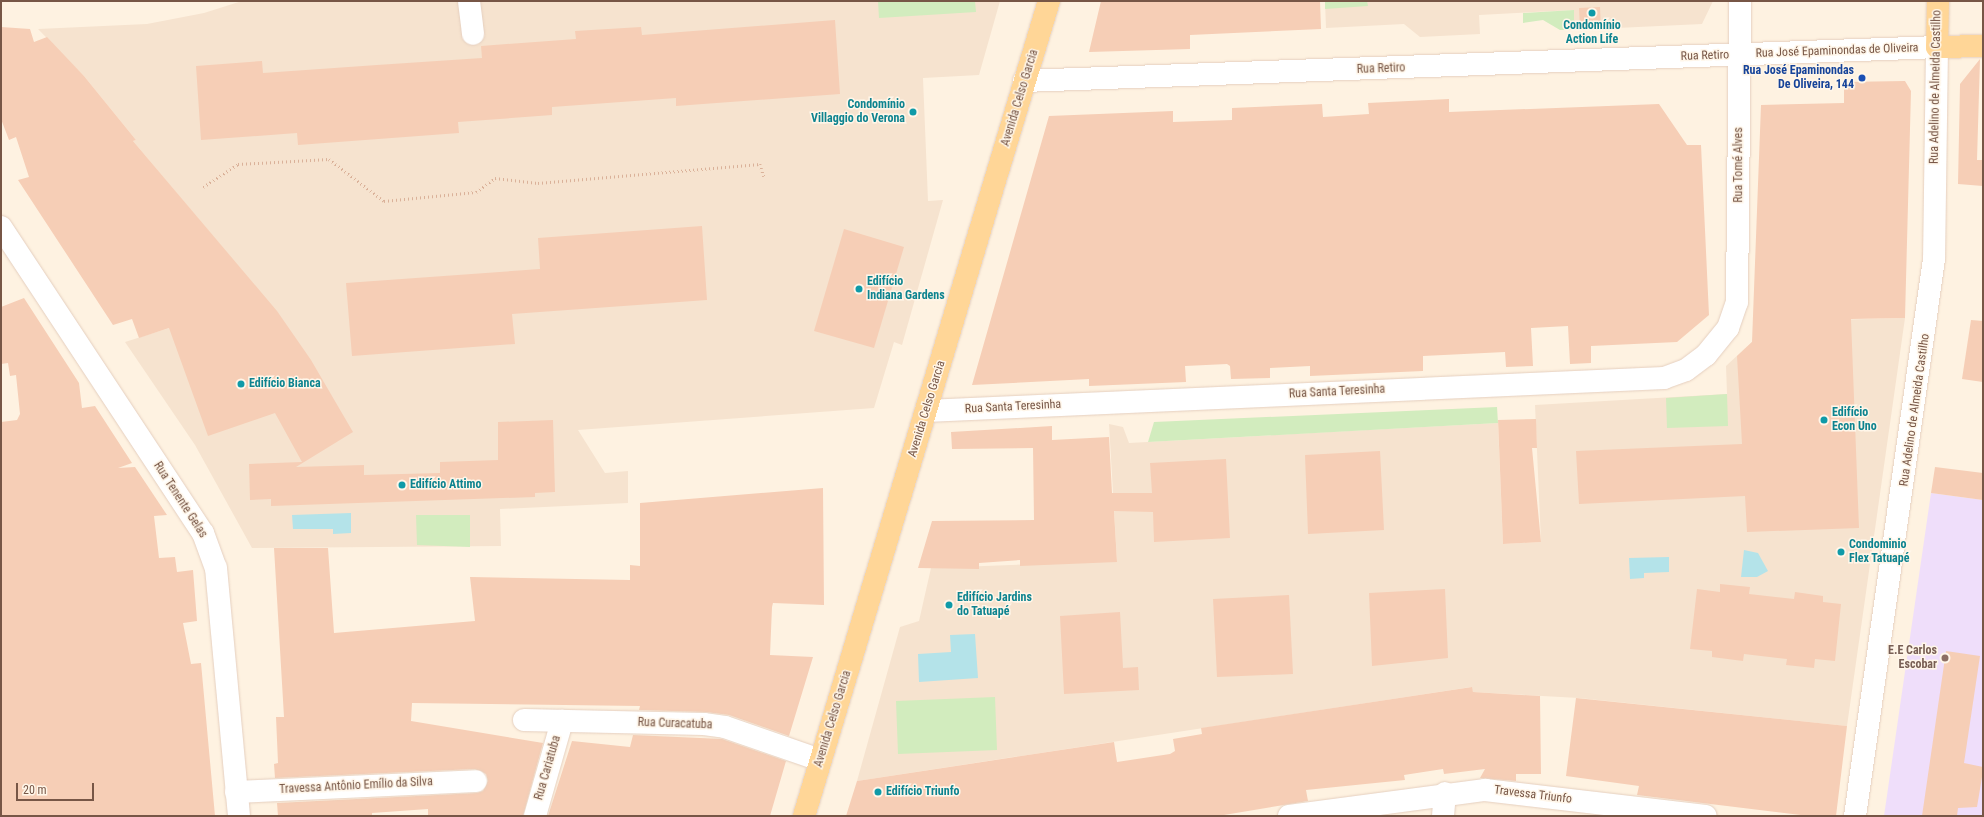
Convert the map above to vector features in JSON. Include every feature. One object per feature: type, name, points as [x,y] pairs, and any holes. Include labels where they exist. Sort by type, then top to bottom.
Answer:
[{"type":"main road","name":"Avenida Celso Garcia","points":[[804,816],[1049,1]]},
{"type":"main road","name":"Rua Adelino de Almeida Castilho","points":[[1937,47],[1938,1]]},
{"type":"main road","name":"Rua José Epaminondas de Oliveira","points":[[1937,47],[1983,46]]},
{"type":"street","points":[[470,1],[473,34]]},
{"type":"street","name":"Rua Tomé Alves","points":[[1728,328],[1737,302],[1739,277],[1740,1]]},
{"type":"street","name":"Rua José Epaminondas de Oliveira","points":[[1739,55],[1937,47]]},
{"type":"street","name":"Rua Adelino de Almeida Castilho","points":[[1855,816],[1934,259],[1937,47]]},
{"type":"street","name":"Rua Retiro","points":[[1024,81],[1739,55]]},
{"type":"street","name":"Rua Tenente Gelas","points":[[1,227],[203,533],[216,568],[239,816]]},
{"type":"street","name":"Rua Santa Teresinha","points":[[926,411],[1664,378],[1686,370],[1706,355],[1728,328]]},
{"type":"street","name":"Rua Curacatuba","points":[[524,720],[726,727],[820,760]]},
{"type":"street","name":"Rua Cariatuba","points":[[535,816],[562,721]]},
{"type":"street","name":"Travessa Antônio Emílio da Silva","points":[[236,792],[476,781]]},
{"type":"street","name":"Travessa Triunfo","points":[[1289,816],[1445,793],[1518,792],[1705,816]]},
{"type":"street","points":[[1443,816],[1445,793]]},
{"type":"path","points":[[203,187],[238,164],[329,159],[384,201],[476,192],[495,178],[538,183],[760,164],[764,176]]},
{"type":"shaded area","points":[[242,1],[1000,1],[979,75],[923,78],[928,201],[943,200],[902,345],[894,342],[874,408],[578,430],[605,473],[628,471],[628,503],[500,509],[501,546],[252,548],[195,445],[125,342],[265,298],[133,141],[136,140],[84,76],[38,29],[147,24],[204,13]]},
{"type":"shaded area","points":[[1325,1],[1713,1],[1702,24],[1574,30],[1573,10],[1479,15],[1480,34],[1420,37],[1404,24],[1326,28]]},
{"type":"shaded area","points":[[1905,318],[1847,726],[1579,698],[1473,692],[1471,687],[857,781],[900,627],[919,621],[931,568],[1117,561],[1109,424],[1123,427],[1129,443],[1498,423],[1503,544],[1541,542],[1535,405],[1727,394],[1726,366],[1754,340],[1753,322]]},
{"type":"shaded area","name":"E.E Carlos Escobar","points":[[1931,493],[1983,500],[1983,816],[1884,816]]},
{"type":"green space","points":[[878,1],[975,1],[976,12],[879,18]]},
{"type":"green space","points":[[1325,1],[1367,1],[1368,6],[1325,9]]},
{"type":"green space","points":[[1574,10],[1574,30],[1560,30],[1543,20],[1523,23],[1523,13]]},
{"type":"green space","points":[[1727,394],[1728,426],[1667,428],[1666,398]]},
{"type":"green space","points":[[1497,407],[1498,423],[1148,442],[1154,422]]},
{"type":"green space","points":[[416,515],[470,515],[470,547],[417,545]]},
{"type":"green space","points":[[995,697],[997,750],[898,754],[896,701]]},
{"type":"water","points":[[351,513],[351,533],[333,534],[333,529],[293,529],[292,515]]},
{"type":"water","points":[[1744,550],[1758,553],[1768,571],[1757,577],[1741,577]]},
{"type":"water","points":[[1669,557],[1669,572],[1644,573],[1644,578],[1630,579],[1629,558]]},
{"type":"water","points":[[975,634],[978,678],[919,682],[918,654],[951,652],[950,635]]},
{"type":"building","points":[[1101,1],[1320,1],[1321,29],[1190,35],[1190,49],[1089,52]]},
{"type":"building","name":"Condomínio Action Life","points":[[1600,7],[1601,29],[1580,30],[1579,8]]},
{"type":"building","points":[[835,20],[840,94],[676,106],[676,98],[552,107],[552,115],[458,122],[459,133],[298,145],[297,133],[201,140],[196,66],[262,61],[263,73],[482,58],[481,46],[576,39],[575,31],[641,27],[642,35]]},
{"type":"building","points":[[1,27],[30,29],[34,42],[47,37],[84,76],[136,140],[133,141],[277,311],[311,360],[353,432],[296,467],[364,465],[364,475],[440,473],[440,462],[498,460],[498,422],[553,420],[555,492],[535,493],[535,497],[271,506],[271,499],[250,500],[249,464],[302,462],[275,413],[208,436],[169,328],[139,338],[132,319],[113,325],[18,180],[29,177],[16,137],[9,140],[1,119]]},
{"type":"building","points":[[1980,59],[1977,160],[1983,160],[1983,186],[1958,184],[1960,84]]},
{"type":"building","points":[[1905,81],[1911,91],[1905,318],[1851,319],[1859,528],[1747,532],[1745,496],[1579,504],[1576,451],[1742,444],[1737,356],[1752,342],[1761,105],[1844,103],[1844,82]]},
{"type":"building","points":[[1449,99],[1449,112],[1659,104],[1687,145],[1701,145],[1709,315],[1677,342],[1591,346],[1591,363],[1570,364],[1568,326],[1531,328],[1533,366],[1506,367],[1505,352],[1423,356],[1423,371],[1310,376],[1310,366],[1270,368],[1270,378],[1231,379],[1230,366],[1227,364],[1185,366],[1186,382],[1089,386],[1089,379],[972,385],[1049,116],[1173,111],[1173,122],[1232,120],[1232,108],[1322,104],[1323,117],[1369,114],[1368,103]]},
{"type":"building","points":[[702,226],[707,300],[512,314],[515,344],[352,356],[346,283],[540,269],[538,238]]},
{"type":"building","name":"Edifício Indiana Gardens","points":[[844,229],[904,247],[874,348],[814,331]]},
{"type":"building","points":[[24,298],[79,383],[82,408],[95,406],[132,463],[118,468],[135,467],[167,515],[154,516],[159,558],[175,557],[177,572],[193,570],[197,621],[183,623],[191,664],[201,663],[215,816],[1,816],[1,422],[17,420],[20,414],[16,375],[10,376],[8,363],[1,364],[1,307]]},
{"type":"building","points":[[1971,320],[1983,321],[1983,382],[1962,379]]},
{"type":"building","points":[[1536,419],[1537,448],[1532,448],[1541,542],[1503,544],[1498,420]]},
{"type":"building","points":[[1052,426],[1052,440],[1109,437],[1112,493],[1152,493],[1150,463],[1226,459],[1230,538],[1154,542],[1153,512],[1114,511],[1117,562],[1020,566],[1020,560],[979,563],[979,569],[918,568],[932,521],[1034,520],[1033,448],[952,449],[951,432]]},
{"type":"building","points":[[1380,451],[1384,530],[1308,534],[1305,455]]},
{"type":"building","points":[[1935,467],[1983,473],[1983,500],[1931,493]]},
{"type":"building","points":[[823,488],[824,605],[773,603],[772,607],[770,655],[813,657],[789,736],[729,715],[706,712],[639,710],[640,706],[412,703],[411,721],[543,743],[523,816],[428,816],[428,809],[372,813],[372,816],[278,816],[277,803],[477,793],[483,791],[488,781],[486,774],[475,769],[275,778],[274,764],[278,763],[276,717],[284,717],[274,548],[328,548],[334,633],[475,621],[470,577],[630,580],[630,565],[640,566],[640,503]]},
{"type":"building","points":[[1720,584],[1750,587],[1749,594],[1794,599],[1795,592],[1823,596],[1823,602],[1841,604],[1835,661],[1815,659],[1814,668],[1786,665],[1787,659],[1744,654],[1743,661],[1712,657],[1712,651],[1690,649],[1697,589],[1720,592]]},
{"type":"building","points":[[1445,589],[1448,658],[1372,666],[1369,593]]},
{"type":"building","points":[[1289,595],[1293,674],[1217,677],[1213,599]]},
{"type":"building","points":[[1120,612],[1123,668],[1138,667],[1139,690],[1064,694],[1060,616]]},
{"type":"building","points":[[1946,651],[1980,656],[1964,763],[1983,767],[1983,771],[1977,807],[1958,808],[1957,816],[1922,816]]},
{"type":"building","points":[[1472,687],[1473,692],[1540,696],[1541,774],[1516,774],[1516,781],[1480,778],[1485,769],[1444,774],[1443,769],[1404,775],[1405,780],[1306,790],[1308,801],[1218,816],[846,816],[857,781],[1114,742],[1117,762],[1170,754],[1175,751],[1173,739],[1202,734],[1201,728]]},
{"type":"building","points":[[1576,698],[1847,726],[1836,816],[1809,816],[1637,795],[1639,786],[1566,776]]},
{"type":"building","points":[[633,735],[722,739],[786,761],[770,816],[548,816],[572,741],[630,747]]},
{"type":"place","name":"Condomínio Action Life","points":[[1592,13]]},
{"type":"place","name":"Rua José Epaminondas De Oliveira, 144","points":[[1862,78]]},
{"type":"place","name":"Condomínio Villaggio do Verona","points":[[913,112]]},
{"type":"place","name":"Edifício Indiana Gardens","points":[[859,289]]},
{"type":"place","name":"Edifício Bianca","points":[[241,384]]},
{"type":"place","name":"Edifício Econ Uno","points":[[1824,420]]},
{"type":"place","name":"Edifício Attimo","points":[[402,485]]},
{"type":"place","name":"Condominio Flex Tatuapé","points":[[1841,552]]},
{"type":"place","name":"Edifício Jardins do Tatuapé","points":[[949,605]]},
{"type":"place","name":"E.E Carlos Escobar","points":[[1945,658]]},
{"type":"place","name":"Edifício Triunfo","points":[[878,792]]}]
